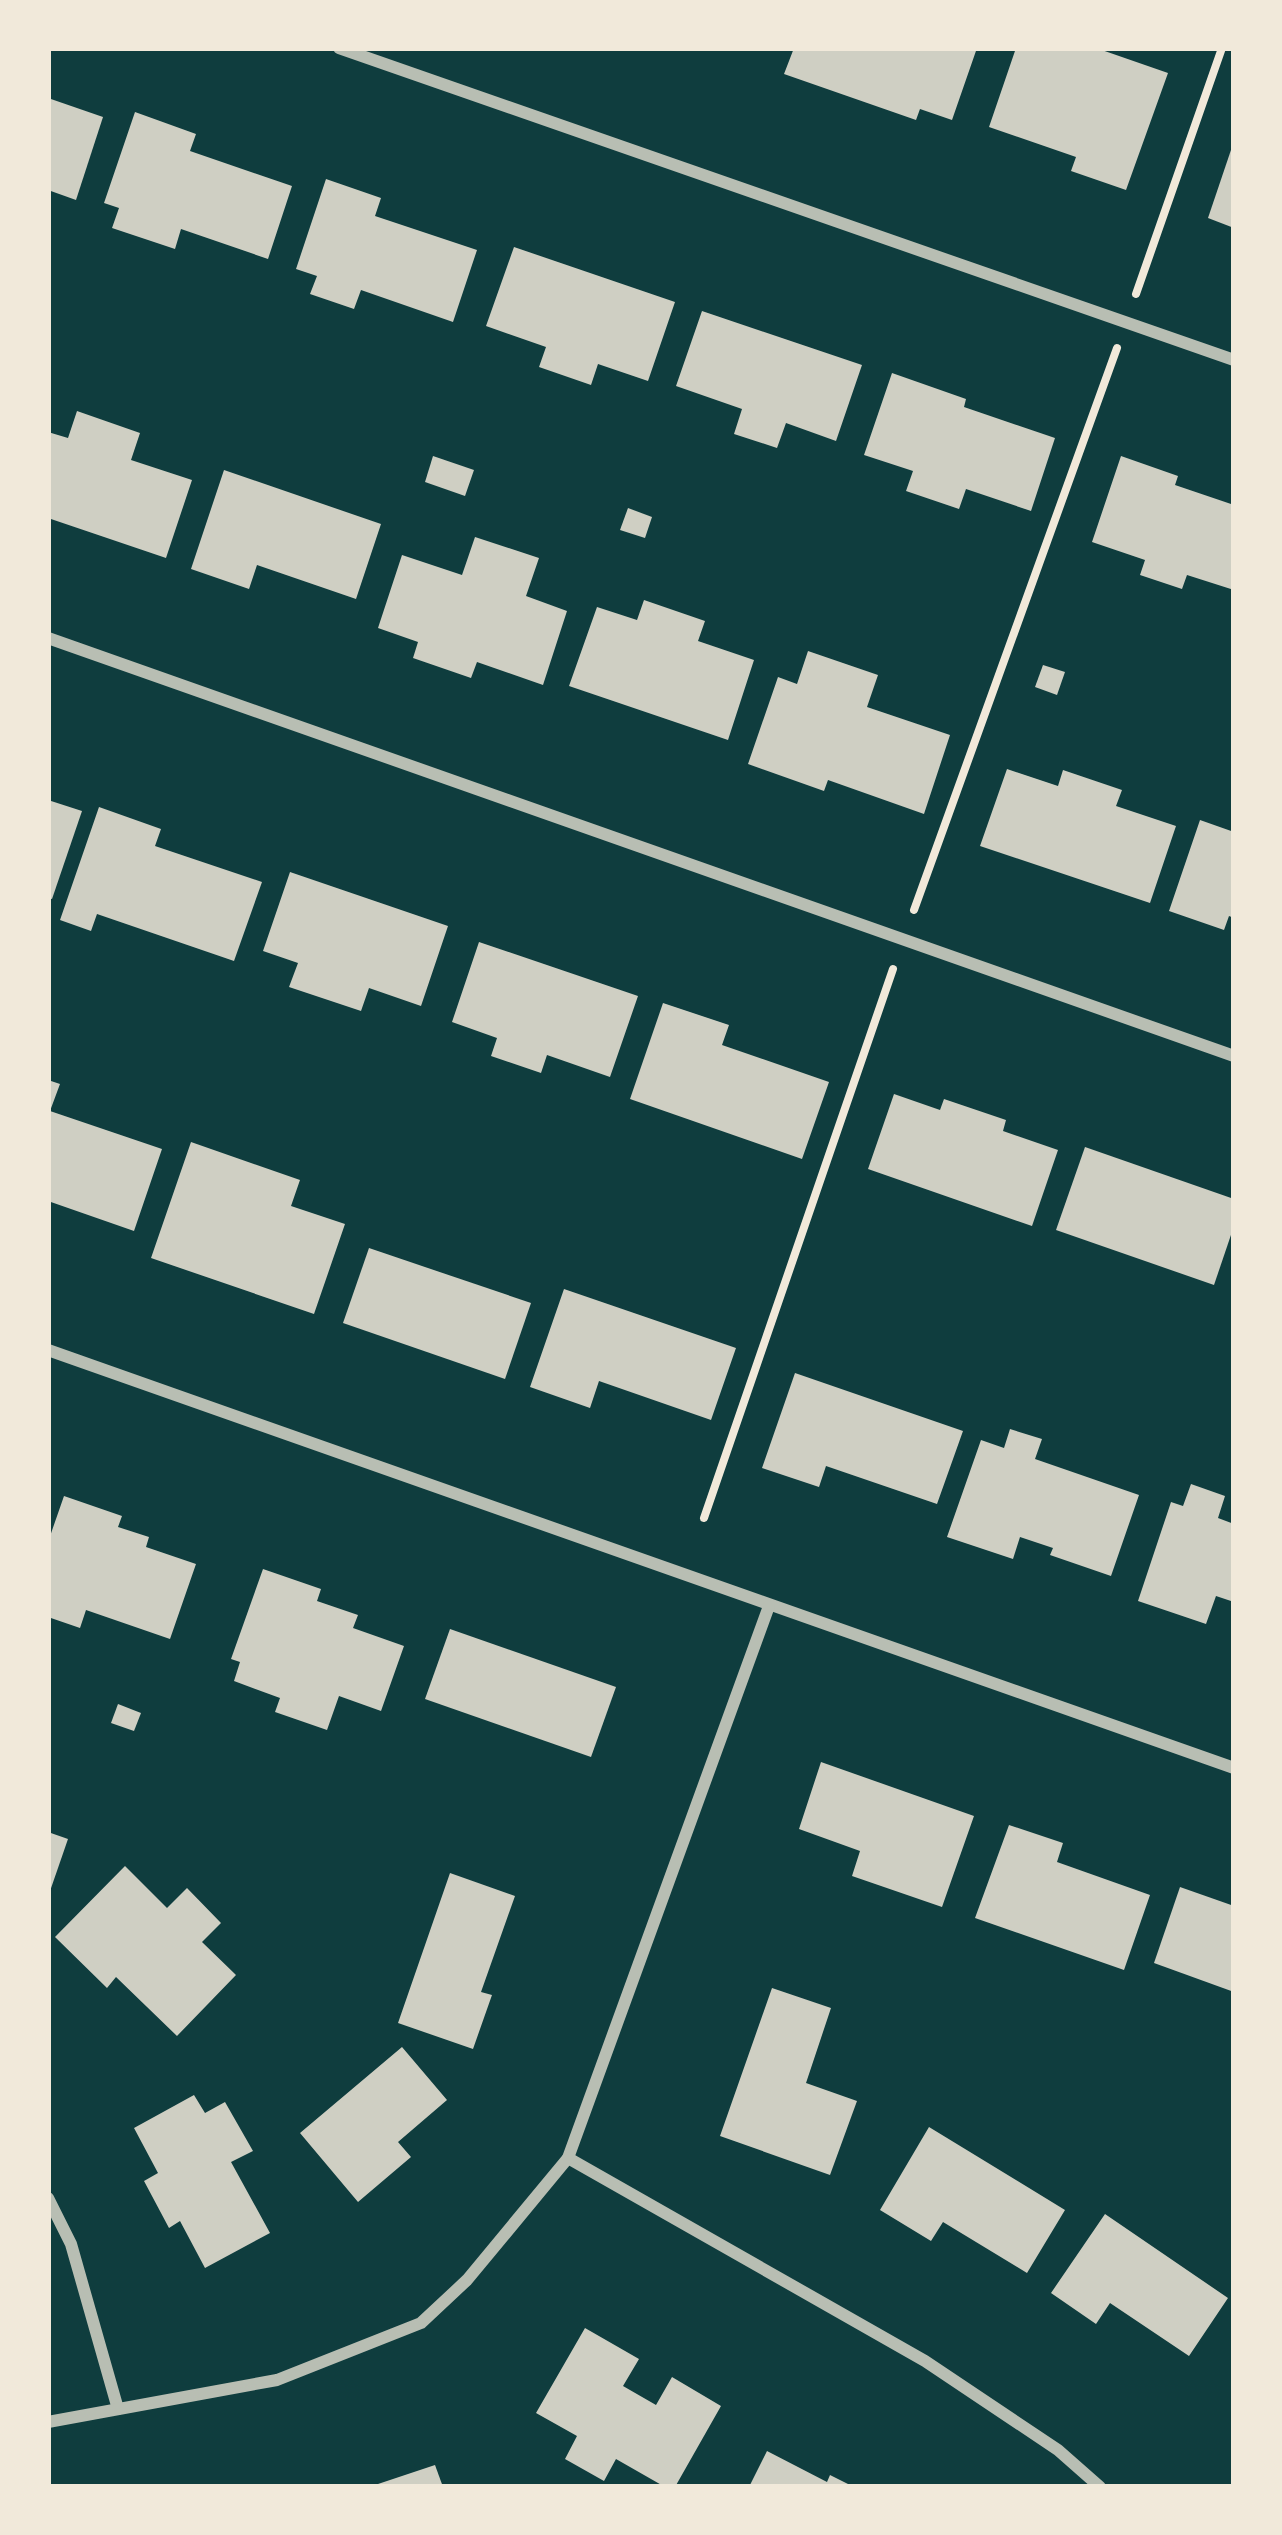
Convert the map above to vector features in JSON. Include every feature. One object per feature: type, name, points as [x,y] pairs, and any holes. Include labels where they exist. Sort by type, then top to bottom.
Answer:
[{"type":"street","points":[[338,48],[1234,361]]},
{"type":"street","points":[[48,638],[1234,1056]]},
{"type":"street","points":[[48,1350],[1234,1768]]},
{"type":"street","points":[[48,2422],[277,2380],[421,2323],[467,2280],[568,2158],[769,1606]]},
{"type":"street","points":[[568,2158],[925,2360],[1058,2450],[1100,2487]]},
{"type":"street","points":[[48,2198],[71,2243],[118,2409]]},
{"type":"path","points":[[704,1518],[1222,48]]},
{"type":"building","points":[[794,48],[977,48],[952,120],[920,109],[916,120],[784,74]]},
{"type":"building","points":[[1016,48],[1096,48],[1168,73],[1126,190],[1071,171],[1076,157],[989,127]]},
{"type":"building","points":[[48,98],[103,117],[76,200],[48,190]]},
{"type":"building","points":[[135,112],[196,134],[190,151],[292,186],[268,259],[181,229],[175,249],[112,228],[119,208],[104,203]]},
{"type":"building","points":[[1234,144],[1234,228],[1208,218]]},
{"type":"building","points":[[326,179],[381,198],[375,216],[477,250],[453,322],[361,290],[354,309],[310,294],[317,276],[296,269]]},
{"type":"building","points":[[514,247],[675,302],[648,381],[598,364],[591,385],[539,367],[546,347],[486,326]]},
{"type":"building","points":[[702,311],[862,365],[836,441],[786,423],[777,448],[734,434],[742,409],[676,386]]},
{"type":"building","points":[[892,373],[966,399],[964,407],[1055,438],[1031,511],[966,489],[959,509],[906,491],[913,471],[864,455]]},
{"type":"building","points":[[77,411],[140,433],[131,460],[192,480],[166,558],[48,518],[48,432],[68,438]]},
{"type":"building","points":[[433,456],[474,470],[465,496],[425,482]]},
{"type":"building","points":[[1121,456],[1178,476],[1175,485],[1234,505],[1234,590],[1187,575],[1182,589],[1140,575],[1145,560],[1092,542]]},
{"type":"building","points":[[224,470],[381,524],[356,599],[257,565],[249,589],[191,569]]},
{"type":"building","points":[[628,508],[652,517],[645,538],[620,530]]},
{"type":"building","points":[[475,537],[539,558],[526,596],[567,611],[543,685],[477,662],[471,678],[413,658],[418,642],[378,628],[402,555],[462,575]]},
{"type":"building","points":[[644,600],[705,621],[698,641],[754,660],[728,740],[569,686],[597,607],[637,620]]},
{"type":"building","points":[[808,651],[878,675],[867,707],[950,735],[924,814],[828,780],[824,791],[748,764],[778,677],[797,684]]},
{"type":"building","points":[[1043,665],[1065,672],[1057,695],[1035,687]]},
{"type":"building","points":[[1007,769],[1058,786],[1063,770],[1122,790],[1116,806],[1176,826],[1150,903],[980,846]]},
{"type":"building","points":[[48,800],[82,811],[52,899],[48,898]]},
{"type":"building","points":[[99,807],[161,829],[155,846],[262,882],[234,961],[97,914],[91,931],[60,920]]},
{"type":"building","points":[[1200,820],[1234,832],[1234,918],[1229,916],[1224,930],[1169,911]]},
{"type":"building","points":[[290,872],[448,926],[421,1006],[369,988],[361,1011],[289,987],[298,963],[263,951]]},
{"type":"building","points":[[479,942],[638,996],[610,1077],[547,1055],[541,1073],[491,1056],[497,1038],[452,1022]]},
{"type":"building","points":[[663,1003],[729,1025],[722,1045],[829,1082],[802,1159],[630,1099]]},
{"type":"building","points":[[48,1080],[60,1084],[50,1111],[162,1149],[134,1231],[48,1201]]},
{"type":"building","points":[[894,1094],[940,1110],[944,1099],[1006,1120],[1003,1131],[1058,1150],[1032,1226],[868,1169]]},
{"type":"building","points":[[191,1142],[300,1180],[291,1206],[345,1224],[314,1314],[151,1258]]},
{"type":"building","points":[[1085,1147],[1234,1199],[1234,1226],[1214,1285],[1056,1230]]},
{"type":"building","points":[[369,1248],[531,1303],[505,1379],[343,1323]]},
{"type":"building","points":[[564,1289],[736,1348],[711,1420],[599,1381],[590,1408],[530,1387]]},
{"type":"building","points":[[795,1373],[963,1431],[937,1504],[826,1466],[819,1487],[762,1468]]},
{"type":"building","points":[[1010,1429],[1042,1439],[1035,1459],[1139,1495],[1111,1576],[1050,1555],[1053,1548],[1020,1537],[1013,1559],[947,1537],[981,1440],[1004,1448]]},
{"type":"building","points":[[1191,1484],[1225,1496],[1218,1518],[1234,1524],[1234,1602],[1216,1596],[1206,1624],[1138,1601],[1171,1502],[1183,1506]]},
{"type":"building","points":[[64,1496],[122,1516],[118,1527],[149,1537],[146,1547],[196,1564],[170,1639],[86,1610],[80,1628],[48,1617],[48,1542]]},
{"type":"building","points":[[263,1569],[321,1589],[317,1601],[358,1615],[353,1628],[404,1646],[381,1711],[339,1696],[327,1730],[275,1712],[280,1698],[234,1681],[240,1662],[231,1659]]},
{"type":"building","points":[[450,1629],[616,1687],[591,1757],[425,1699]]},
{"type":"building","points":[[118,1704],[141,1713],[134,1731],[111,1723]]},
{"type":"building","points":[[821,1762],[974,1816],[942,1907],[852,1876],[860,1851],[799,1829]]},
{"type":"building","points":[[1009,1825],[1063,1843],[1057,1862],[1150,1895],[1124,1970],[975,1918]]},
{"type":"building","points":[[48,1832],[68,1839],[49,1894],[48,1894]]},
{"type":"building","points":[[125,1866],[167,1908],[187,1888],[221,1923],[202,1942],[236,1975],[177,2036],[116,1977],[107,1988],[55,1937]]},
{"type":"building","points":[[450,1873],[515,1896],[481,1992],[492,1995],[473,2049],[398,2023]]},
{"type":"building","points":[[1180,1887],[1234,1906],[1234,1992],[1154,1963]]},
{"type":"building","points":[[772,1988],[831,2008],[806,2083],[857,2101],[830,2175],[720,2136]]},
{"type":"building","points":[[402,2047],[447,2100],[398,2142],[411,2157],[358,2202],[300,2133]]},
{"type":"building","points":[[194,2095],[205,2113],[225,2102],[253,2151],[231,2162],[270,2233],[205,2268],[180,2221],[169,2228],[144,2181],[158,2173],[134,2128]]},
{"type":"building","points":[[929,2127],[1065,2210],[1027,2273],[943,2222],[931,2241],[880,2210]]},
{"type":"building","points":[[1105,2214],[1228,2298],[1189,2356],[1110,2303],[1096,2324],[1051,2293]]},
{"type":"building","points":[[585,2328],[639,2359],[623,2386],[656,2405],[672,2377],[721,2406],[675,2487],[665,2487],[616,2459],[604,2481],[565,2459],[577,2436],[536,2413]]},
{"type":"building","points":[[767,2451],[827,2482],[830,2475],[854,2487],[749,2487]]},
{"type":"building","points":[[435,2465],[443,2487],[372,2487],[372,2486]]}]
